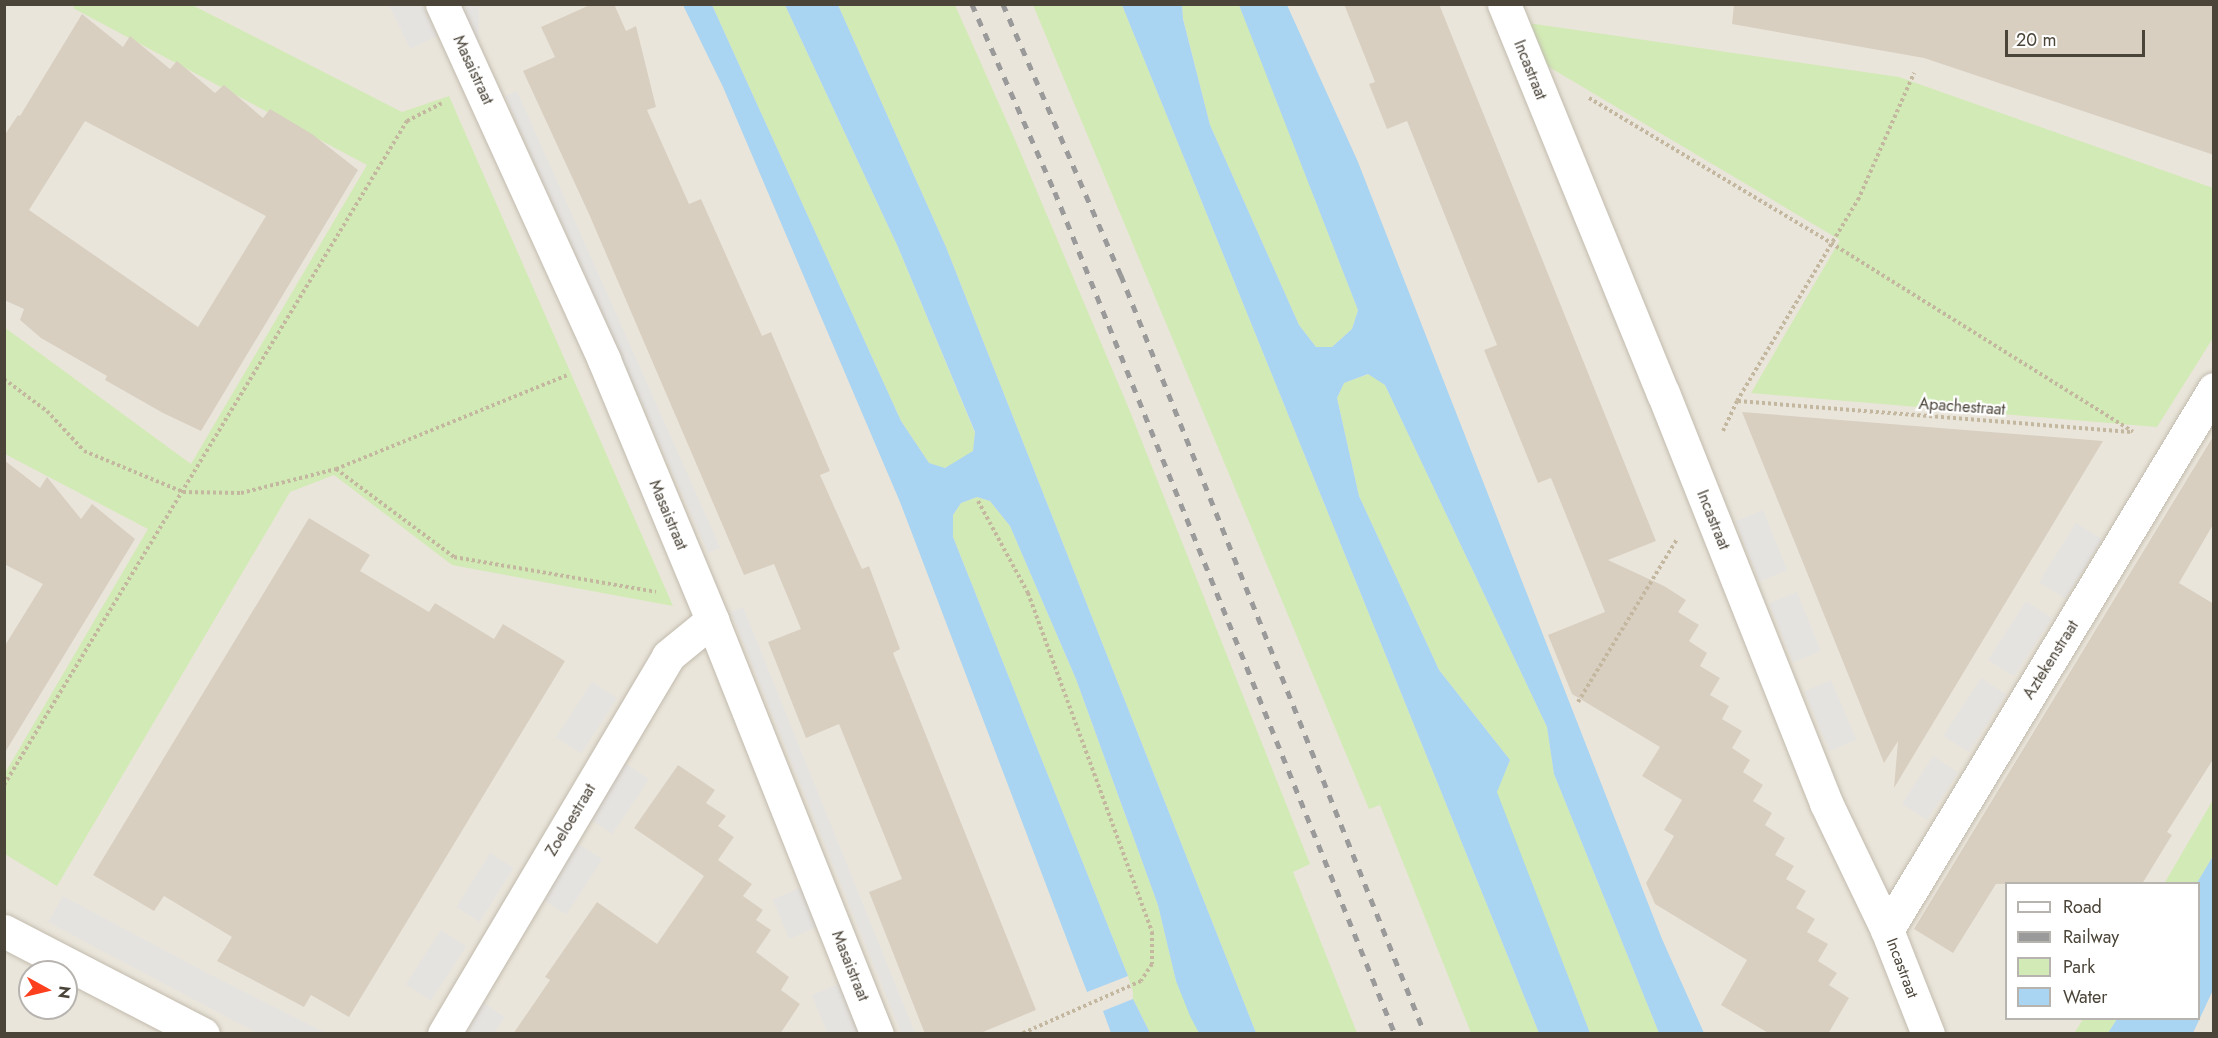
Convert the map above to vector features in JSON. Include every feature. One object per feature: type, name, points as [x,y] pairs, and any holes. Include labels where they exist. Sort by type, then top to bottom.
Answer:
[{"type":"street","name":"Masaistraat","points":[[442,4],[604,360],[708,610],[877,1034]]},
{"type":"street","name":"Incastraat","points":[[1504,4],[1826,803],[1887,930],[1928,1034]]},
{"type":"street","name":"Aztekenstraat","points":[[1887,930],[2214,389]]},
{"type":"street","name":"Zoeloestraat","points":[[444,1034],[668,656],[708,610]]},
{"type":"street","points":[[4,931],[203,1034]]},
{"type":"path","points":[[1526,62],[1831,243],[2133,432]]},
{"type":"path","points":[[1722,433],[1737,401],[1858,200],[1914,73]]},
{"type":"path","points":[[4,786],[407,122],[480,84]]},
{"type":"path","points":[[4,101],[7,106],[4,109]]},
{"type":"path","points":[[4,379],[47,411],[84,451],[183,492],[241,494],[336,469],[604,360]]},
{"type":"path","name":"Apachestraat","points":[[1737,401],[2186,436]]},
{"type":"path","points":[[336,469],[454,557],[708,610]]},
{"type":"path","points":[[1578,702],[1704,496]]},
{"type":"path","points":[[978,501],[1028,593],[1152,932],[1152,964],[1141,981],[1022,1034]]},
{"type":"shaded area","points":[[5,5],[2213,5],[2213,1033],[5,1034]]},
{"type":"shaded area","points":[[389,5],[423,5],[437,36],[410,49]]},
{"type":"shaded area","points":[[465,5],[479,5],[479,59],[465,59]]},
{"type":"shaded area","points":[[517,91],[720,548],[708,553],[505,96]]},
{"type":"shaded area","points":[[1763,510],[1787,570],[1760,582],[1735,521]]},
{"type":"shaded area","points":[[2076,523],[2102,539],[2065,599],[2039,582]]},
{"type":"shaded area","points":[[1797,592],[1821,651],[1793,663],[1769,603]]},
{"type":"shaded area","points":[[2026,601],[2052,618],[2014,677],[1988,660]]},
{"type":"shaded area","points":[[743,607],[915,1033],[901,1034],[731,612]]},
{"type":"shaded area","points":[[1981,678],[2006,694],[1969,752],[1943,736]]},
{"type":"shaded area","points":[[1831,680],[1856,740],[1830,751],[1804,691]]},
{"type":"shaded area","points":[[592,682],[617,698],[581,754],[556,737]]},
{"type":"shaded area","points":[[1933,756],[1958,772],[1927,820],[1902,804]]},
{"type":"shaded area","points":[[625,763],[649,779],[612,834],[588,818]]},
{"type":"shaded area","points":[[577,843],[602,859],[566,915],[541,898]]},
{"type":"shaded area","points":[[490,853],[514,868],[480,922],[456,907]]},
{"type":"shaded area","points":[[802,887],[819,927],[789,939],[773,900]]},
{"type":"shaded area","points":[[63,896],[326,1033],[257,1033],[48,922]]},
{"type":"shaded area","points":[[441,930],[466,946],[431,1001],[406,985]]},
{"type":"shaded area","points":[[841,983],[861,1033],[827,1033],[812,995]]},
{"type":"shaded area","points":[[481,1001],[505,1017],[494,1033],[460,1034]]},
{"type":"green space","points":[[75,5],[192,5],[402,112],[449,96],[673,606],[452,565],[334,475],[290,492],[57,886],[5,854],[5,773],[148,529],[5,454],[4,327],[191,464],[367,165],[73,8]]},
{"type":"green space","points":[[712,5],[785,5],[898,247],[975,433],[973,451],[961,461],[944,468],[929,463],[901,421]]},
{"type":"green space","points":[[838,5],[955,5],[1016,142],[1129,409],[1310,864],[1293,872],[1357,1033],[1256,1033],[946,247]]},
{"type":"green space","points":[[1033,5],[1122,5],[1539,1033],[1471,1033],[1380,805],[1369,809]]},
{"type":"green space","points":[[1182,5],[1239,5],[1358,310],[1352,329],[1332,347],[1316,347],[1299,325],[1210,125],[1183,18]]},
{"type":"green space","points":[[1528,23],[1899,77],[2213,188],[2213,338],[2157,427],[1751,393],[1840,240],[1544,64]]},
{"type":"green space","points":[[1369,374],[1385,385],[1547,727],[1554,774],[1659,1033],[1590,1033],[1496,792],[1510,760],[1439,670],[1359,496],[1337,398],[1344,383]]},
{"type":"green space","points":[[977,497],[990,501],[1010,526],[1076,679],[1158,905],[1176,981],[1199,1033],[1150,1033],[1133,999],[1128,976],[953,537],[953,515],[961,503]]},
{"type":"green space","points":[[2213,800],[2213,856],[2198,882],[2165,882]]},
{"type":"green space","points":[[2082,1020],[2116,1020],[2108,1033],[2074,1034]]},
{"type":"water","points":[[683,5],[712,5],[901,421],[929,463],[945,468],[973,451],[975,432],[898,247],[785,5],[838,5],[946,247],[1256,1033],[1199,1033],[1190,1016],[1176,981],[1158,905],[1076,679],[1010,526],[990,501],[977,497],[961,503],[953,515],[953,537],[1128,976],[1087,992],[900,502],[723,87]]},
{"type":"water","points":[[1122,5],[1182,5],[1183,19],[1210,125],[1299,325],[1316,347],[1332,347],[1352,329],[1358,310],[1239,5],[1287,5],[1358,162],[1662,939],[1704,1033],[1659,1033],[1554,774],[1547,727],[1385,385],[1368,374],[1344,383],[1337,398],[1359,496],[1439,670],[1510,760],[1497,792],[1590,1033],[1539,1033]]},
{"type":"water","points":[[2213,856],[2213,990],[2200,1018],[2200,882],[2198,882]]},
{"type":"water","points":[[1133,999],[1150,1033],[1111,1033],[1103,1011]]},
{"type":"water","points":[[2116,1020],[2199,1020],[2193,1033],[2108,1033]]},
{"type":"building","points":[[592,4],[614,4],[626,31],[636,26],[656,107],[647,110],[689,204],[701,199],[762,336],[771,332],[830,471],[820,475],[862,569],[869,566],[900,649],[893,653],[1036,1010],[978,1034],[925,1034],[869,892],[902,879],[839,724],[806,738],[768,642],[801,629],[774,564],[744,575],[589,214],[523,71],[555,57],[541,27]]},
{"type":"building","points":[[1344,4],[1439,4],[1656,541],[1608,560],[1664,586],[1686,600],[1678,612],[1699,625],[1689,641],[1707,653],[1700,666],[1720,678],[1710,695],[1729,706],[1722,719],[1742,731],[1732,748],[1750,760],[1743,772],[1763,785],[1753,801],[1772,813],[1765,825],[1785,838],[1775,855],[1794,866],[1786,879],[1806,891],[1796,908],[1815,919],[1807,932],[1828,944],[1818,961],[1837,973],[1829,985],[1849,998],[1828,1034],[1770,1034],[1721,1005],[1747,960],[1655,904],[1646,883],[1674,836],[1664,830],[1682,800],[1642,776],[1660,747],[1572,694],[1548,635],[1605,612],[1551,478],[1538,483],[1484,350],[1497,345],[1407,121],[1387,129],[1369,84],[1375,82]]},
{"type":"building","points":[[1734,4],[2214,4],[2214,155],[1924,58],[1732,24]]},
{"type":"building","points":[[82,14],[123,47],[130,36],[170,69],[177,61],[215,93],[224,85],[263,118],[270,109],[312,134],[358,170],[201,431],[163,413],[105,380],[107,376],[41,338],[20,320],[24,309],[4,300],[4,136],[18,115],[20,116]],"holes":[[[85,121],[266,216],[198,327],[29,210]]]},
{"type":"building","points":[[1742,412],[2103,441],[1894,788],[1898,741],[1884,763]]},
{"type":"building","points":[[2214,435],[2214,523],[2179,583],[2214,604],[2214,758],[2167,832],[2172,835],[2143,882],[2005,882],[2005,884],[1996,884],[1953,953],[1914,929]]},
{"type":"building","points":[[4,460],[40,488],[47,477],[81,519],[92,504],[135,539],[4,754],[4,647],[43,584],[4,564]]},
{"type":"building","points":[[309,518],[370,555],[360,571],[429,612],[435,603],[494,639],[503,624],[565,661],[349,1017],[311,995],[304,1007],[217,961],[232,937],[164,896],[154,911],[93,875]]},
{"type":"building","points":[[678,765],[715,790],[706,803],[726,816],[718,826],[734,837],[718,860],[752,884],[743,896],[763,910],[756,920],[771,930],[756,952],[789,977],[781,990],[800,1004],[780,1034],[513,1034],[550,980],[545,977],[597,902],[657,944],[704,876],[634,828]]},
{"type":"railway","points":[[972,4],[1055,192],[1395,1034]]},
{"type":"railway","points":[[1003,4],[1121,275],[1425,1034]]}]
